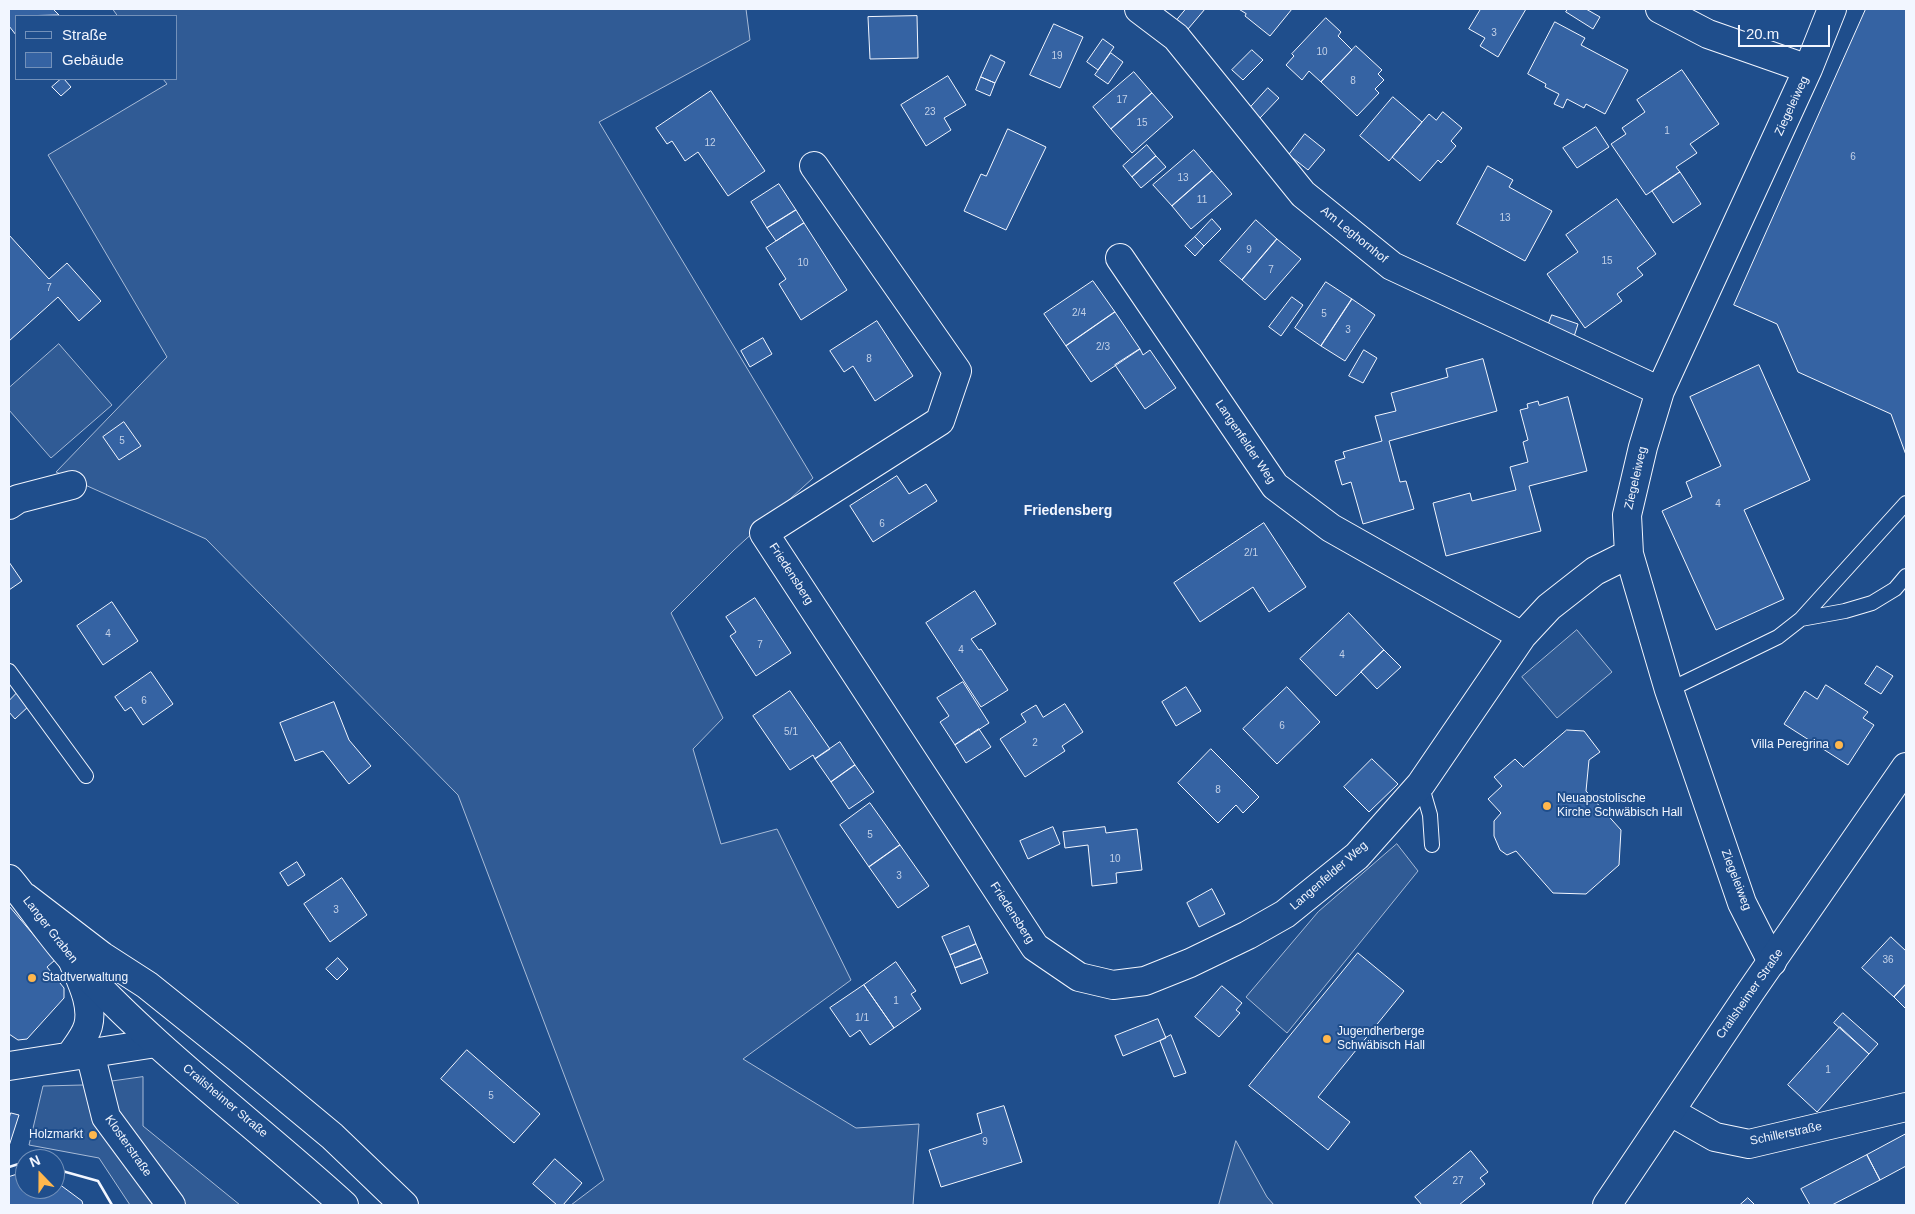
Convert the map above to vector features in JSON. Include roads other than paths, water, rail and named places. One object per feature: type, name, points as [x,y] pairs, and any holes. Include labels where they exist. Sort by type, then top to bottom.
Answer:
[{"type":"street","name":"Am Leghornhof","points":[[1139,9],[1176,37],[1304,194],[1392,266],[1660,391]]},
{"type":"street","points":[[1660,9],[1708,34],[1808,69]]},
{"type":"street","name":"Ziegeleiweg","points":[[1772,962],[1742,902],[1669,690],[1629,554],[1627,516],[1643,447],[1660,391],[1808,69],[1832,9]]},
{"type":"street","name":"Friedensberg","points":[[814,166],[957,371],[940,421],[764,533],[1035,947],[1079,977]]},
{"type":"street","name":"Langenfelder Weg","points":[[1120,258],[1275,486],[1331,528],[1522,636]]},
{"type":"street","points":[[9,505],[18,499],[72,485]]},
{"type":"street","name":"Langenfelder Weg","points":[[1079,977],[1113,985],[1145,981],[1190,963],[1248,935],[1285,914],[1356,856],[1421,784],[1522,636],[1549,606],[1595,571],[1629,554]]},
{"type":"street","name":"Crailsheimer Straße","points":[[1607,1205],[1902,770]]},
{"type":"street","points":[[17,888],[102,956],[147,986],[224,1047],[332,1136],[404,1205]]},
{"type":"street","name":"Langer Graben","points":[[17,888],[46,929],[72,959],[156,1043]]},
{"type":"street","points":[[72,959],[85,991],[90,1017],[80,1054]]},
{"type":"street","points":[[13,1063],[156,1043]]},
{"type":"street","name":"Crailsheimer Straße","points":[[156,1043],[224,1047]]},
{"type":"street","name":"Crailsheimer Straße","points":[[156,1043],[301,1165],[344,1205]]},
{"type":"street","name":"Klosterstraße","points":[[80,1054],[106,1117],[172,1205]]},
{"type":"street","name":"Schillerstraße","points":[[1671,1112],[1715,1137],[1749,1144],[1906,1107]]},
{"type":"lane","points":[[1669,690],[1778,636],[1801,619],[1906,503]]},
{"type":"lane","points":[[1801,619],[1845,611],[1872,603],[1895,589],[1906,576]]},
{"type":"lane","points":[[9,671],[86,776]]},
{"type":"lane","points":[[1421,784],[1430,815],[1432,845]]},
{"type":"place","name":"Villa Peregrina","points":[[1839,745]]},
{"type":"place","name":"Neuapostolische Kirche Schwäbisch Hall","points":[[1547,806]]},
{"type":"place","name":"Stadtverwaltung","points":[[32,978]]},
{"type":"place","name":"Jugendherberge Schwäbisch Hall","points":[[1327,1039]]},
{"type":"place","name":"Holzmarkt","points":[[93,1135]]},
{"type":"district","name":"Friedensberg","points":[[1068,511]]}]
